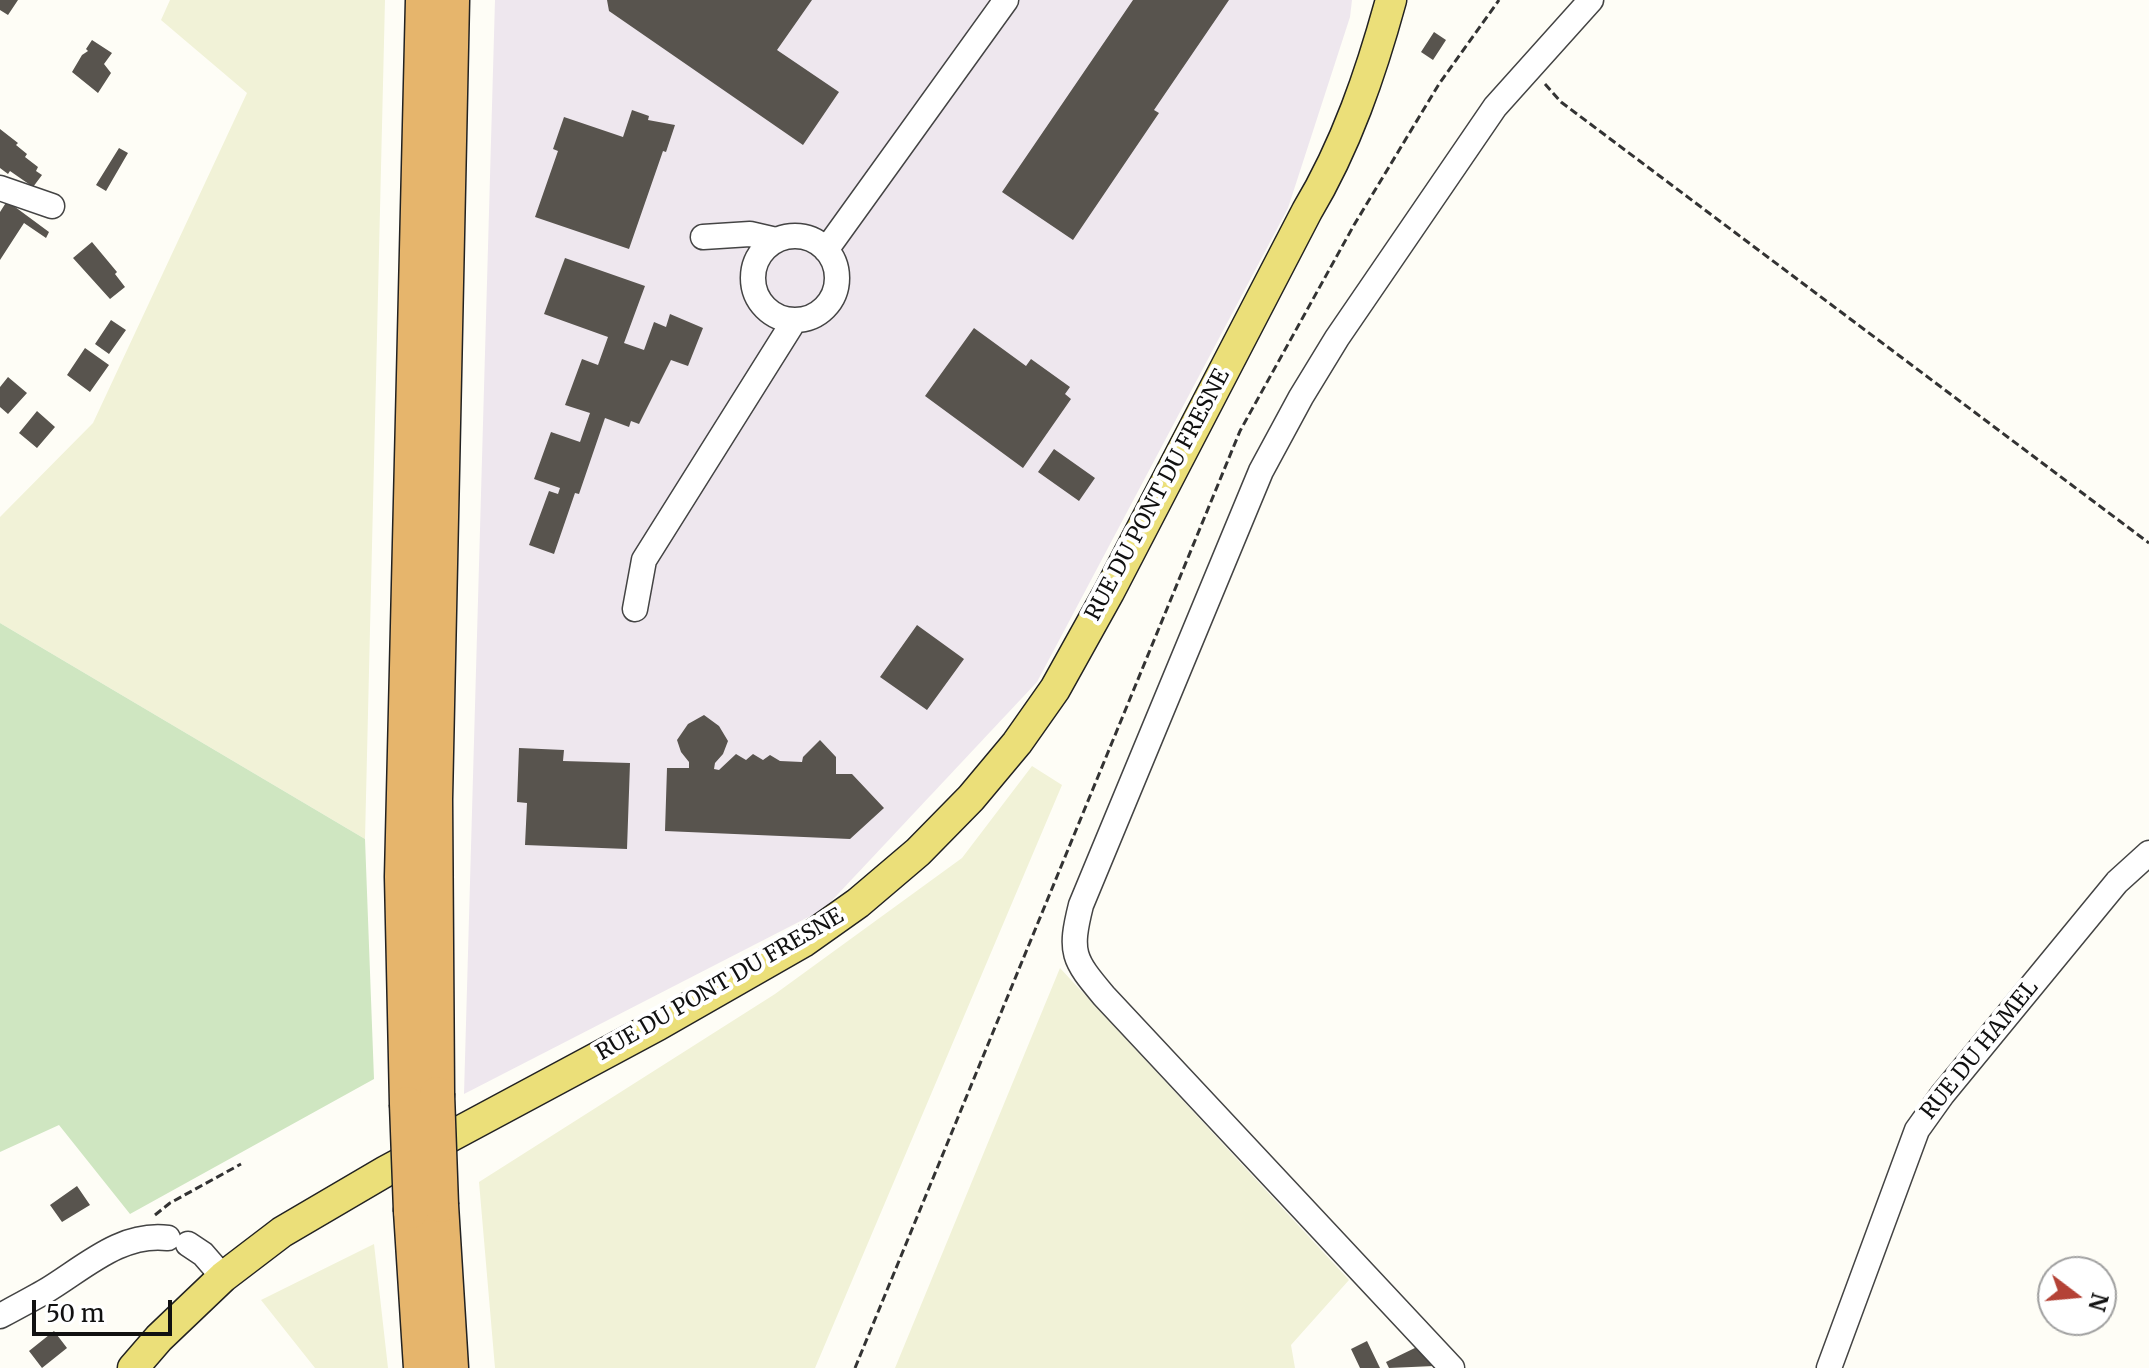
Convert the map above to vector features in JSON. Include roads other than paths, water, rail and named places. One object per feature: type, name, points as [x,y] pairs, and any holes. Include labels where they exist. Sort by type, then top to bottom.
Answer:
[{"type":"highway","points":[[421,1368],[426,1208],[422,1099],[402,877],[423,0]]},
{"type":"highway","points":[[422,1099],[435,799],[452,0]]},
{"type":"highway","points":[[426,1208],[451,1368]]},
{"type":"main road","name":"RUE DU PONT DU FRESNE","points":[[1307,211],[1328,139],[1347,90],[1372,0]]},
{"type":"main road","name":"RUE DU PONT DU FRESNE","points":[[133,1368],[159,1338],[223,1277],[282,1232],[803,942],[858,903],[918,852],[971,798],[1017,743],[1055,689],[1109,592],[1329,173],[1379,43],[1391,0]]},
{"type":"street","points":[[826,250],[1006,0]]},
{"type":"street","points":[[1452,1368],[1104,996],[1078,965],[1074,935],[1081,905],[1261,471],[1301,397],[1337,338],[1495,107],[1591,0]]},
{"type":"street","points":[[0,188],[52,206]]},
{"type":"street","points":[[703,237],[750,234],[776,240]]},
{"type":"street","points":[[789,236],[815,241],[826,250],[834,262],[837,275],[835,289],[820,312],[794,321],[780,318],[759,301],[753,288],[752,274],[756,260],[764,249],[776,240],[789,236]]},
{"type":"street","points":[[635,609],[644,560],[794,321]]},
{"type":"street","name":"RUE DU HAMEL","points":[[1829,1368],[1917,1130],[1942,1095],[2117,882],[2149,853]]},
{"type":"street","points":[[0,1316],[118,1246],[151,1237],[178,1241],[203,1254],[223,1277]]}]
